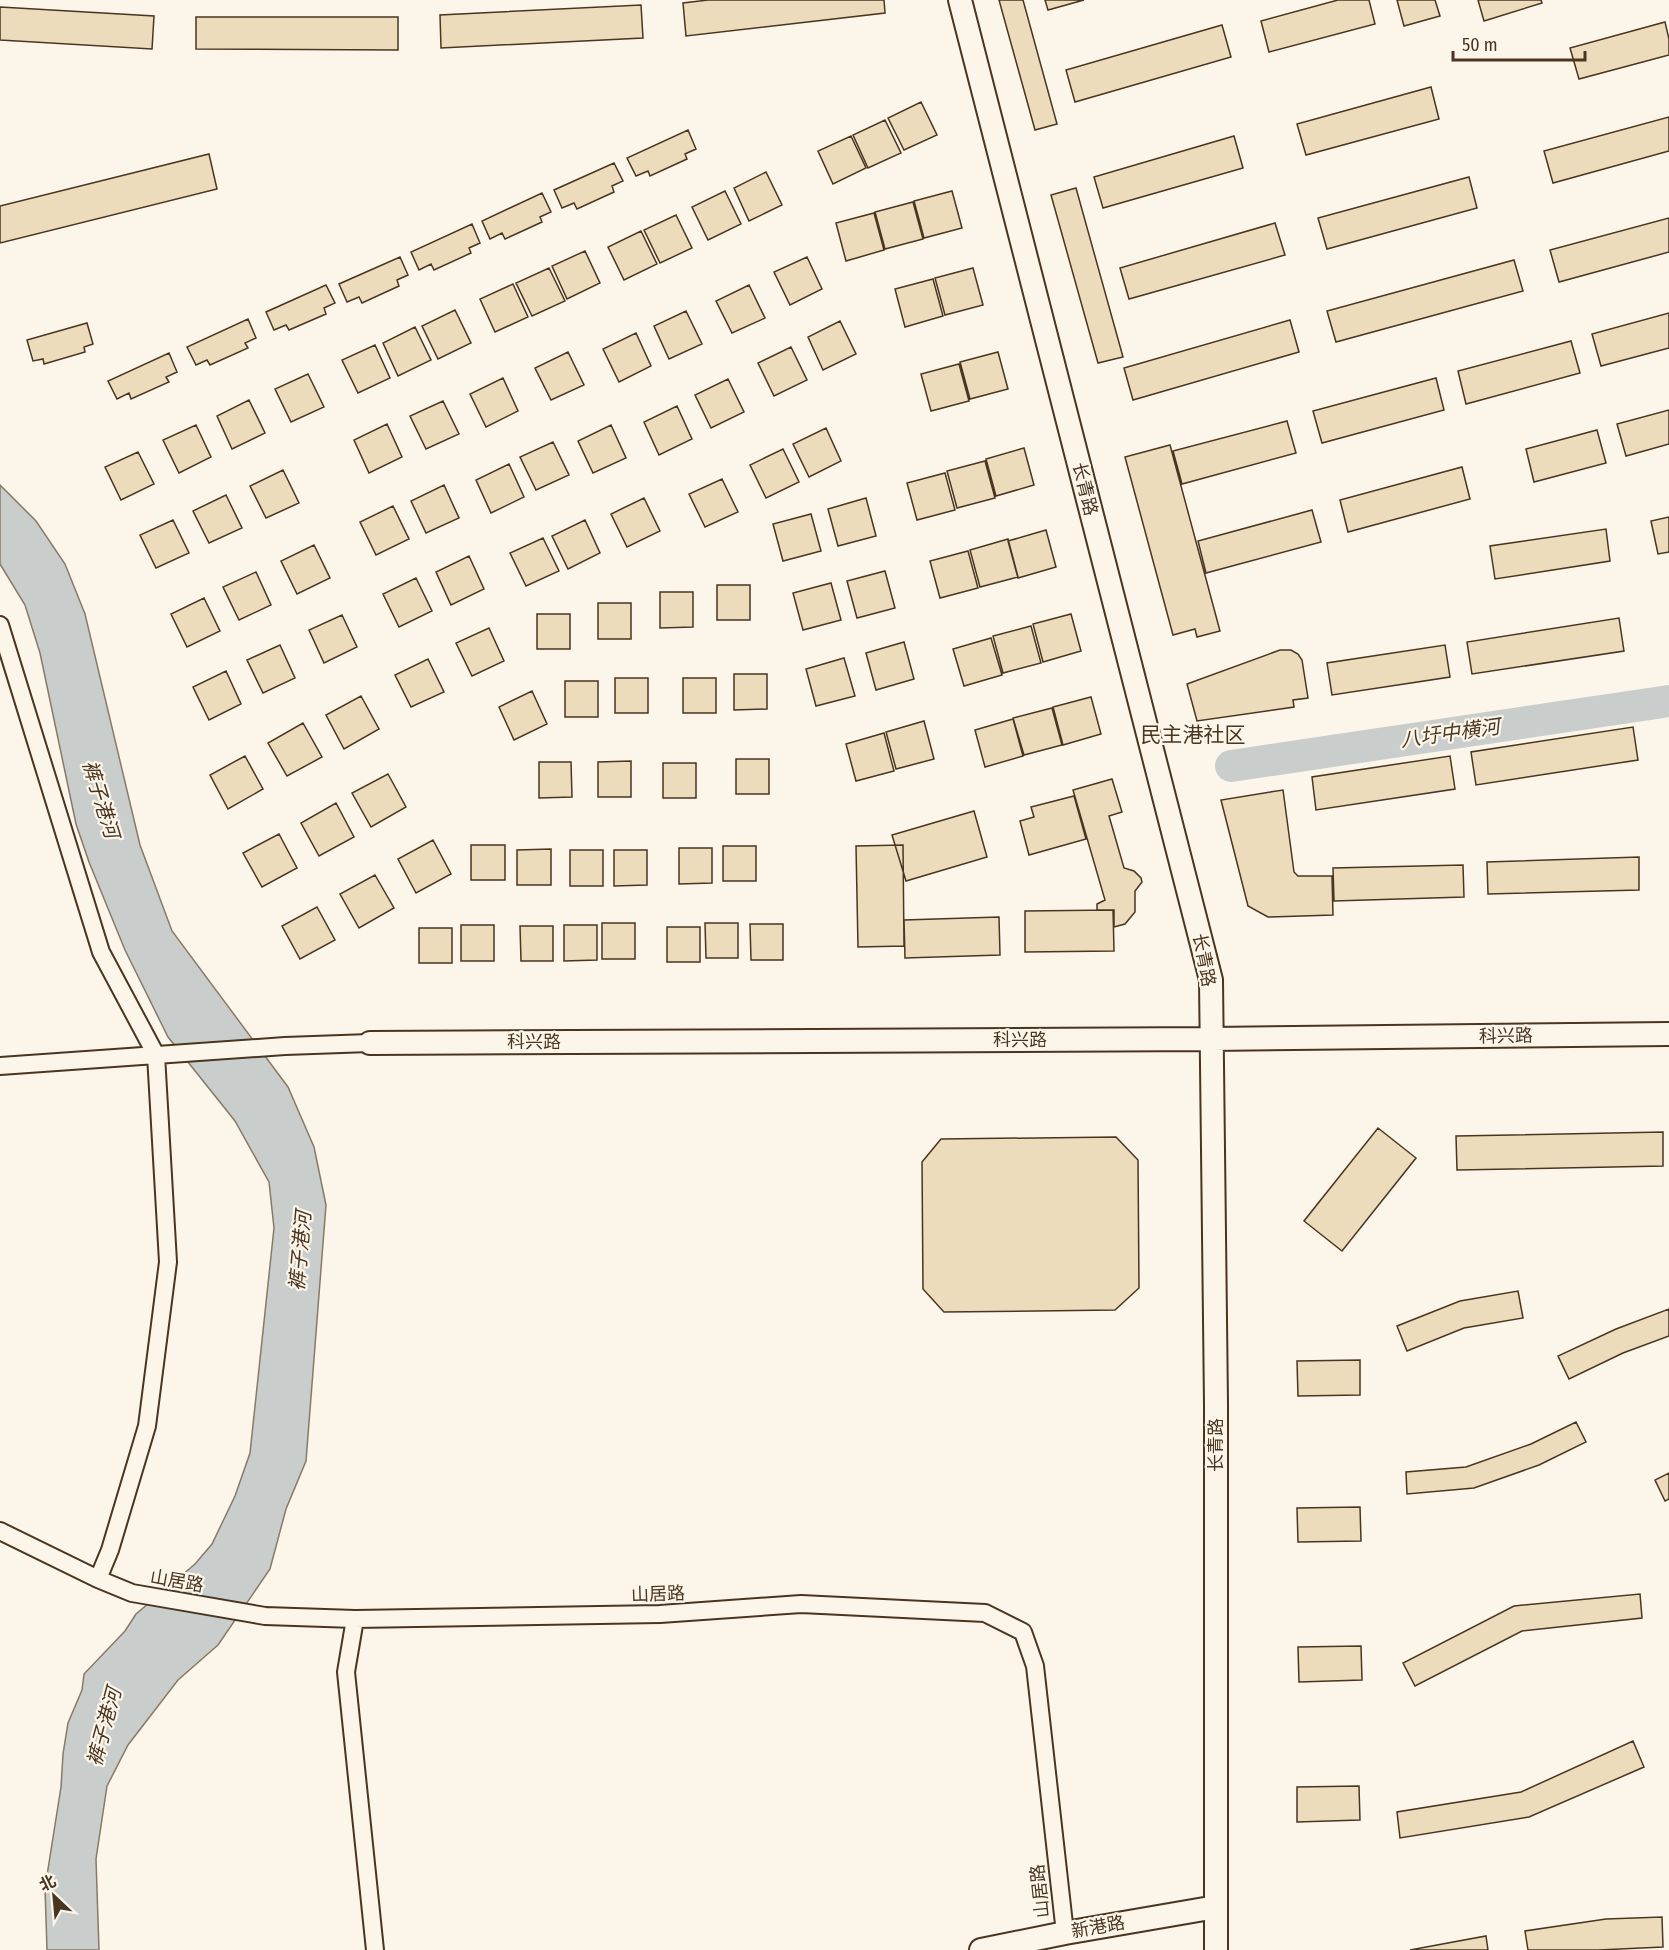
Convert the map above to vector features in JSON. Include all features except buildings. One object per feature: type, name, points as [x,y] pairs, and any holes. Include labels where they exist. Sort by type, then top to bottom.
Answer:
[{"type":"street","name":"长青路","points":[[960,0],[1211,980],[1216,1404],[1216,1950]]},
{"type":"street","points":[[0,625],[101,952],[156,1055],[168,1262],[147,1426],[110,1550],[98,1579]]},
{"type":"street","name":"科兴路","points":[[370,1042],[1212,1039],[1669,1034]]},
{"type":"street","points":[[0,1066],[370,1042]]},
{"type":"street","name":"山居路","points":[[0,1531],[132,1593],[265,1616],[355,1619],[660,1614],[801,1604],[985,1613],[1023,1632],[1035,1666],[1065,1933]]},
{"type":"street","points":[[355,1619],[346,1672],[375,1950]]},
{"type":"street","name":"新港路","points":[[981,1950],[1216,1907]]},
{"type":"water","name":"裤子港河","points":[[0,485],[36,521],[65,564],[85,614],[140,845],[172,931],[288,1087],[314,1147],[326,1205],[306,1461],[286,1509],[270,1569],[218,1645],[178,1680],[128,1745],[107,1786],[96,1859],[99,1950],[47,1950],[45,1888],[61,1787],[68,1723],[82,1690],[84,1674],[125,1631],[136,1614],[195,1564],[212,1544],[235,1496],[250,1453],[274,1228],[269,1182],[235,1121],[168,1037],[125,950],[89,862],[76,824],[40,653],[25,605],[0,564]]},
{"type":"waterway","name":"八圩中横河","points":[[1231,766],[1669,701]]},
{"type":"district","name":"民主港社区","points":[[1193,735]]}]
